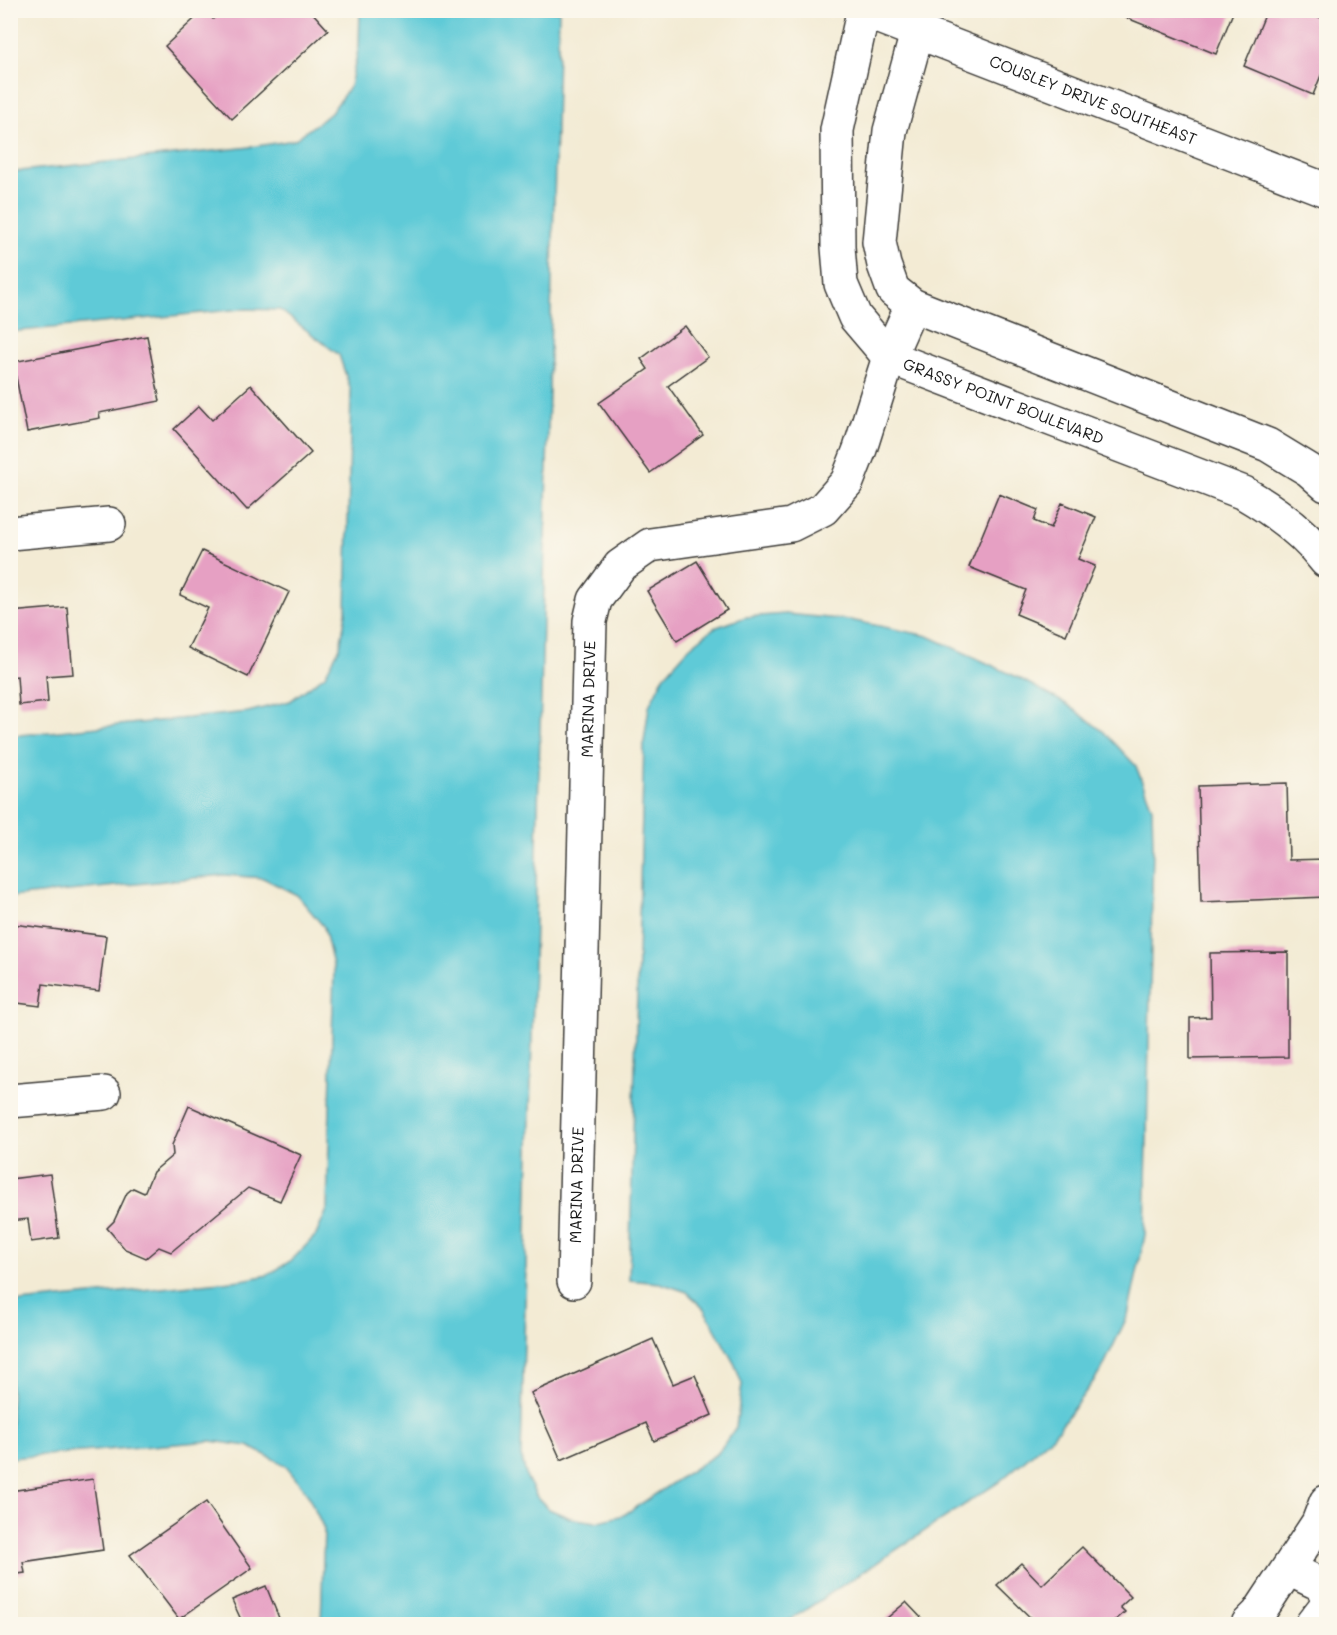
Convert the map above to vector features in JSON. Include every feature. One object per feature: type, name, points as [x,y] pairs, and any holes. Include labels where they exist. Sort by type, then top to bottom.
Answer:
[{"type":"street","name":"COUSLEY DRIVE SOUTHEAST","points":[[862,11],[1326,190]]},
{"type":"street","name":"GRASSY POINT BOULEVARD","points":[[862,11],[837,130],[838,247],[841,284],[855,317],[890,357],[1244,493],[1277,513],[1317,548],[1326,561]]},
{"type":"street","points":[[917,33],[890,131],[879,242],[893,290],[912,305],[1268,445],[1309,470],[1326,485]]},
{"type":"street","points":[[837,130],[890,131]]},
{"type":"street","name":"MARINA DRIVE","points":[[574,1281],[590,621],[595,600],[620,566],[650,546],[791,525],[823,509],[848,482],[890,357],[912,305]]},
{"type":"street","points":[[10,533],[109,524]]},
{"type":"street","points":[[10,1101],[104,1093]]},
{"type":"street","points":[[1248,1624],[1258,1614],[1324,1517]]},
{"type":"street","points":[[1289,1569],[1326,1587]]},
{"type":"street","points":[[1312,1624],[1326,1606]]},
{"type":"water","points":[[360,11],[559,11],[521,1456],[527,1478],[537,1497],[549,1509],[570,1518],[596,1522],[624,1515],[718,1453],[736,1427],[742,1384],[735,1365],[704,1309],[687,1292],[660,1283],[629,1280],[644,742],[649,706],[664,676],[689,648],[714,628],[746,617],[786,614],[850,620],[928,636],[1017,677],[1068,705],[1104,732],[1136,766],[1152,808],[1145,1235],[1128,1315],[1101,1371],[1053,1436],[999,1482],[784,1624],[321,1624],[324,1529],[307,1493],[285,1465],[248,1446],[211,1441],[11,1458],[11,1303],[242,1280],[268,1275],[292,1260],[316,1235],[327,1210],[334,969],[324,927],[297,895],[263,878],[224,875],[11,897],[10,736],[248,712],[290,701],[325,675],[340,647],[346,613],[351,391],[339,355],[280,310],[242,309],[11,332],[11,172],[251,147],[294,140],[331,113],[350,86],[359,46]]},
{"type":"building","points":[[204,10],[213,19],[223,10],[310,10],[328,30],[232,119],[165,46]]},
{"type":"building","points":[[1118,10],[1234,10],[1216,54],[1117,14]]},
{"type":"building","points":[[1267,10],[1303,10],[1326,20],[1326,63],[1313,95],[1244,66]]},
{"type":"building","points":[[685,326],[708,357],[668,386],[703,435],[650,473],[599,403],[648,369],[641,359]]},
{"type":"building","points":[[147,336],[160,401],[99,413],[100,418],[27,432],[13,362]]},
{"type":"building","points":[[251,385],[311,453],[247,510],[174,429],[199,406],[212,420]]},
{"type":"building","points":[[999,494],[1038,510],[1034,521],[1051,528],[1062,503],[1096,517],[1078,559],[1095,566],[1066,635],[1016,614],[1026,590],[969,567]]},
{"type":"building","points":[[202,551],[289,592],[248,677],[188,648],[208,608],[180,595]]},
{"type":"building","points":[[697,561],[727,610],[677,641],[647,591]]},
{"type":"building","points":[[67,607],[73,674],[46,676],[48,702],[19,705],[17,676],[10,677],[10,612]]},
{"type":"building","points":[[1287,783],[1289,860],[1326,859],[1326,897],[1201,902],[1198,786]]},
{"type":"building","points":[[13,924],[106,936],[99,991],[43,984],[40,1006],[10,1002],[10,946]]},
{"type":"building","points":[[1288,952],[1288,1057],[1190,1059],[1190,1018],[1211,1017],[1210,953]]},
{"type":"building","points":[[189,1106],[301,1155],[280,1201],[248,1188],[171,1252],[159,1247],[146,1258],[125,1249],[107,1228],[114,1221],[127,1193],[133,1188],[144,1193],[153,1172],[173,1155],[172,1145]]},
{"type":"building","points":[[50,1174],[59,1238],[31,1242],[28,1219],[10,1221],[10,1179]]},
{"type":"building","points":[[653,1339],[673,1384],[695,1375],[712,1415],[654,1441],[646,1423],[561,1460],[531,1393]]},
{"type":"building","points":[[93,1479],[103,1550],[23,1562],[25,1573],[10,1575],[10,1491]]},
{"type":"building","points":[[206,1502],[252,1568],[179,1619],[130,1555]]},
{"type":"building","points":[[1082,1547],[1131,1597],[1120,1607],[1125,1612],[1111,1624],[1037,1624],[997,1585],[1021,1563],[1042,1585]]},
{"type":"building","points":[[266,1586],[279,1618],[264,1624],[243,1624],[232,1600]]},
{"type":"building","points":[[906,1602],[927,1624],[880,1624]]}]
